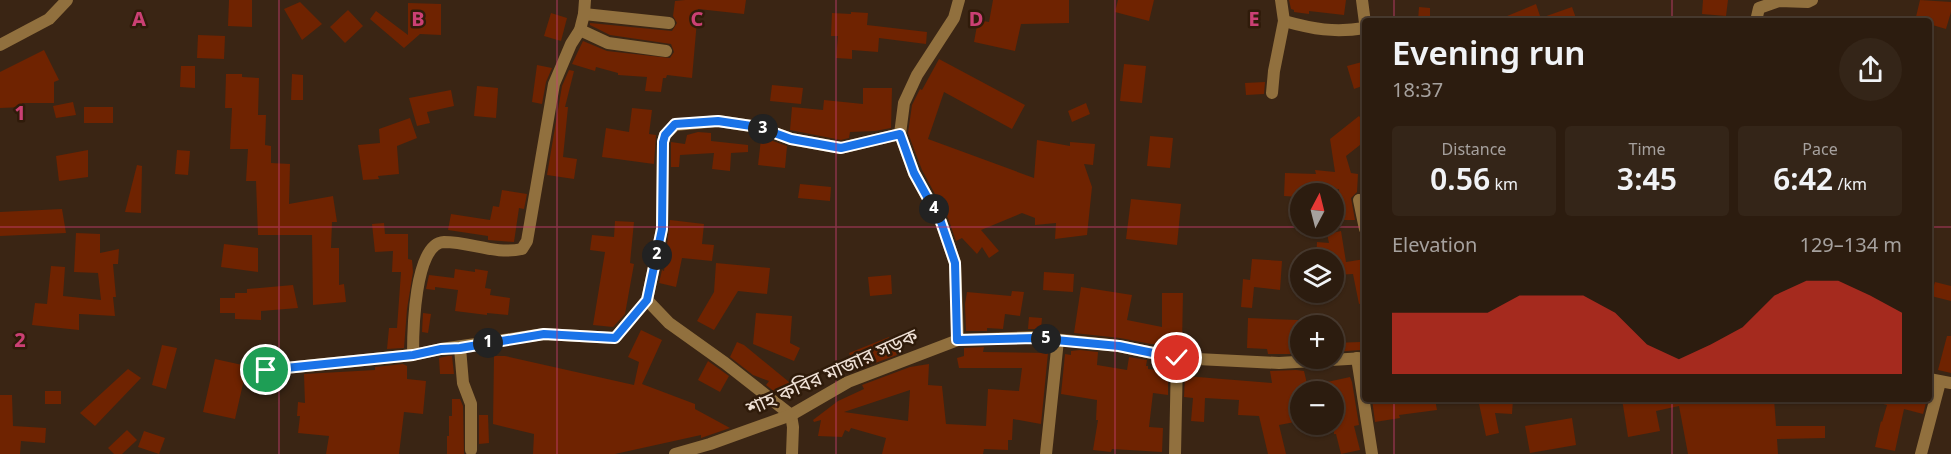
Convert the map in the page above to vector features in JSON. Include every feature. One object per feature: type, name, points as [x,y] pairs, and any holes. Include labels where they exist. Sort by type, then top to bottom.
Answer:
[{"type":"street","points":[[0,45],[49,19],[68,0]]},
{"type":"street","points":[[413,355],[413,332],[421,268],[430,250],[442,242],[510,252],[522,249],[527,241],[554,84],[571,44],[580,30],[585,0]]},
{"type":"street","points":[[957,340],[955,263],[941,222],[914,173],[900,134],[904,103],[917,75],[954,18],[959,0]]},
{"type":"street","points":[[1272,93],[1284,21],[1281,0]]},
{"type":"street","points":[[1362,0],[1364,18]]},
{"type":"street","points":[[1757,18],[1759,8],[1779,1],[1808,2],[1812,0]]},
{"type":"street","points":[[584,14],[669,23]]},
{"type":"street","points":[[1284,21],[1316,30],[1362,28]]},
{"type":"street","points":[[580,30],[608,43],[666,51]]},
{"type":"street","points":[[266,370],[413,355],[544,334],[615,338],[647,300],[662,229],[663,142],[665,135],[675,124],[718,121],[758,127],[791,139],[841,148],[900,134]]},
{"type":"street","points":[[1359,201],[1362,215]]},
{"type":"street","points":[[647,300],[669,323],[725,363],[790,415],[793,427],[792,454]]},
{"type":"street","name":"শাহ কবির মাজার সড়ক","points":[[675,454],[790,415],[848,382],[957,340],[1034,338],[1119,346],[1177,358],[1279,363],[1361,358]]},
{"type":"street","points":[[1046,454],[1058,340]]},
{"type":"street","points":[[460,348],[463,383],[471,404],[471,450]]},
{"type":"street","points":[[1175,454],[1177,358]]},
{"type":"street","points":[[1921,454],[1940,381]]},
{"type":"street","points":[[1366,402],[1372,454]]},
{"type":"building","points":[[229,0],[252,0],[252,27],[228,26]]},
{"type":"building","points":[[746,0],[744,14],[698,9],[692,78],[667,75],[663,78],[661,92],[645,91],[647,77],[618,75],[618,73],[596,67],[595,71],[572,64],[583,41],[607,51],[670,58],[674,52],[671,44],[610,35],[590,23],[672,31],[677,23],[673,16],[675,1]]},
{"type":"building","points":[[993,0],[1069,0],[1069,23],[1021,24],[1015,51],[974,42],[978,20],[989,22]]},
{"type":"building","points":[[1118,0],[1154,0],[1149,21],[1115,12]]},
{"type":"building","points":[[1289,0],[1346,0],[1344,15],[1309,11],[1309,14],[1294,12]]},
{"type":"building","points":[[1703,0],[1728,0],[1726,16],[1702,14]]},
{"type":"building","points":[[1920,0],[1951,2],[1951,12],[1946,29],[1932,25],[1932,18],[1916,18]]},
{"type":"building","points":[[300,2],[322,24],[302,40],[284,9]]},
{"type":"building","points":[[408,3],[441,4],[441,35],[420,34],[404,48],[370,19],[376,11],[408,35]]},
{"type":"building","points":[[1536,4],[1540,16],[1535,18],[1502,18]]},
{"type":"building","points":[[1419,7],[1430,8],[1430,18],[1418,18]]},
{"type":"building","points":[[1572,7],[1576,18],[1541,18]]},
{"type":"building","points":[[348,10],[363,26],[345,43],[330,27]]},
{"type":"building","points":[[851,12],[868,13],[867,25],[927,32],[926,44],[879,38],[878,52],[852,50],[852,59],[836,58],[838,36],[831,36],[832,13],[851,14]]},
{"type":"building","points":[[551,13],[567,18],[561,41],[544,36]]},
{"type":"building","points":[[198,35],[225,36],[224,59],[197,58]]},
{"type":"building","points":[[44,50],[59,80],[54,82],[54,103],[22,103],[23,107],[0,108],[0,72]]},
{"type":"building","points":[[939,59],[1025,105],[1012,129],[944,92],[928,139],[1034,178],[1037,140],[1070,146],[1070,142],[1095,144],[1093,165],[1084,164],[1092,187],[1087,235],[1055,239],[1056,223],[1035,225],[1035,218],[1022,213],[981,230],[999,251],[989,258],[982,247],[977,254],[962,238],[956,241],[948,218],[922,170],[908,133],[912,105]]},
{"type":"building","points":[[1362,62],[1362,86],[1354,89],[1347,66]]},
{"type":"building","points":[[1124,64],[1146,66],[1142,103],[1120,101]]},
{"type":"building","points":[[537,65],[552,68],[546,82],[542,104],[532,102]]},
{"type":"building","points":[[181,66],[195,66],[195,88],[180,87]]},
{"type":"building","points":[[569,70],[574,71],[565,107],[568,107],[563,157],[577,159],[574,179],[547,175],[562,86]]},
{"type":"building","points":[[226,74],[242,74],[242,77],[259,78],[258,115],[266,115],[265,145],[271,146],[271,163],[290,164],[289,204],[333,196],[337,222],[332,222],[331,248],[339,248],[339,285],[344,284],[346,302],[313,305],[312,235],[258,235],[256,181],[246,181],[248,149],[230,149],[232,108],[225,108]]},
{"type":"building","points":[[292,74],[303,75],[303,100],[291,100]]},
{"type":"building","points":[[1265,82],[1264,94],[1246,95],[1245,83]]},
{"type":"building","points":[[772,85],[803,88],[801,104],[770,101]]},
{"type":"building","points":[[477,86],[498,88],[496,118],[474,116]]},
{"type":"building","points":[[863,88],[892,88],[891,128],[850,132],[849,138],[841,140],[790,130],[792,107],[823,110],[824,100],[863,104]]},
{"type":"building","points":[[451,90],[454,106],[427,112],[430,123],[417,126],[409,98]]},
{"type":"building","points":[[73,102],[76,115],[56,118],[53,106]]},
{"type":"building","points":[[1086,103],[1090,114],[1072,122],[1068,111]]},
{"type":"building","points":[[84,107],[113,107],[113,123],[84,123]]},
{"type":"building","points":[[632,108],[652,110],[649,134],[656,135],[654,164],[602,157],[606,128],[629,132]]},
{"type":"building","points":[[1359,116],[1362,120],[1362,143],[1346,156],[1351,173],[1358,174],[1357,192],[1351,198],[1355,220],[1344,220],[1344,183],[1290,183],[1290,196],[1284,196],[1285,173],[1316,174],[1315,170],[1335,172],[1330,139]]},
{"type":"building","points":[[410,118],[417,138],[397,146],[399,174],[363,180],[358,145],[380,143],[379,129]]},
{"type":"building","points":[[698,132],[711,133],[711,141],[748,145],[748,152],[731,153],[730,171],[712,169],[714,153],[680,155],[679,167],[671,167],[671,142],[685,144],[687,135]]},
{"type":"building","points":[[1150,136],[1173,138],[1170,168],[1147,166]]},
{"type":"building","points":[[761,139],[787,146],[785,168],[758,165]]},
{"type":"building","points":[[88,150],[88,177],[59,181],[56,156]]},
{"type":"building","points":[[177,150],[190,151],[188,175],[175,174]]},
{"type":"building","points":[[137,165],[142,166],[141,213],[125,212]]},
{"type":"building","points":[[800,184],[831,187],[830,201],[798,198]]},
{"type":"building","points":[[502,190],[527,194],[524,209],[519,208],[514,242],[488,240],[488,236],[448,230],[451,214],[490,220],[493,206],[499,207]]},
{"type":"building","points":[[1131,199],[1181,204],[1177,245],[1126,239]]},
{"type":"building","points":[[62,209],[66,233],[0,236],[0,212]]},
{"type":"building","points":[[670,220],[704,224],[702,244],[714,245],[712,261],[682,258],[676,287],[659,283],[662,270],[664,271]]},
{"type":"building","points":[[615,221],[634,222],[630,263],[634,264],[625,314],[613,327],[593,325],[605,252],[590,250],[592,235],[614,237]]},
{"type":"building","points":[[384,223],[385,234],[408,234],[408,259],[412,260],[413,272],[404,348],[387,349],[389,328],[397,328],[401,272],[392,272],[393,251],[375,252],[372,224]]},
{"type":"building","points":[[76,233],[100,234],[100,253],[119,249],[118,264],[113,264],[115,316],[79,314],[79,330],[32,325],[35,303],[47,304],[51,266],[65,267],[63,296],[101,300],[98,273],[74,272]]},
{"type":"building","points":[[1328,237],[1342,237],[1344,249],[1317,249],[1317,242],[1329,243]]},
{"type":"building","points":[[224,244],[258,248],[258,272],[221,267]]},
{"type":"building","points":[[1344,250],[1346,262],[1362,259],[1362,304],[1359,304],[1353,274],[1344,274]]},
{"type":"building","points":[[1252,259],[1282,261],[1280,290],[1254,287],[1252,308],[1241,307],[1243,279],[1250,280]]},
{"type":"building","points":[[716,263],[770,268],[767,294],[738,291],[714,330],[697,321],[714,292]]},
{"type":"building","points":[[455,269],[488,271],[485,288],[491,289],[490,295],[510,298],[508,315],[455,311],[458,290],[435,287],[435,290],[426,289],[429,275],[454,278]]},
{"type":"building","points":[[1044,272],[1074,274],[1073,292],[1043,290]]},
{"type":"building","points":[[891,275],[892,294],[870,296],[868,277]]},
{"type":"building","points":[[1935,282],[1951,286],[1951,301],[1932,296]]},
{"type":"building","points":[[293,285],[298,308],[261,311],[261,320],[235,319],[235,313],[220,313],[220,298],[235,298],[235,293],[247,293],[247,289]]},
{"type":"building","points":[[1081,287],[1132,295],[1127,320],[1162,327],[1162,293],[1183,293],[1182,344],[1151,344],[1074,333]]},
{"type":"building","points":[[1012,291],[1024,292],[1020,316],[1005,314],[1003,329],[987,328],[987,331],[966,331],[967,292],[1011,296]]},
{"type":"building","points":[[423,313],[431,314],[428,333],[422,332]]},
{"type":"building","points":[[756,313],[792,316],[790,343],[800,348],[794,361],[753,344]]},
{"type":"building","points":[[1029,317],[1042,318],[1041,329],[1028,329]]},
{"type":"building","points":[[1248,318],[1290,320],[1290,354],[1268,354],[1267,349],[1247,348]]},
{"type":"building","points":[[641,330],[662,340],[642,384],[695,404],[695,409],[730,428],[701,438],[701,435],[615,454],[533,454],[534,434],[493,424],[494,356],[505,356],[634,385],[639,362],[628,357]]},
{"type":"building","points":[[1947,336],[1951,336],[1951,373],[1938,370]]},
{"type":"building","points":[[889,337],[897,355],[856,370],[849,353]]},
{"type":"building","points":[[737,342],[744,345],[800,391],[798,393],[782,387],[776,393],[766,385],[769,381],[753,375],[730,357]]},
{"type":"building","points":[[1360,342],[1360,350],[1344,351],[1344,343]]},
{"type":"building","points":[[162,345],[177,348],[166,389],[152,385]]},
{"type":"building","points":[[984,347],[983,352],[1048,353],[1041,424],[1013,419],[1012,440],[1008,440],[1008,450],[984,449],[983,454],[882,454],[886,438],[851,428],[849,432],[845,430],[842,437],[818,436],[821,420],[814,422],[813,420],[838,401],[864,389],[862,385],[910,367],[929,364],[928,385],[942,386],[946,424],[986,426],[988,389],[1019,391],[1022,368],[959,368],[957,358],[964,356],[964,348]],"holes":[[[910,390],[908,421],[844,412]]]},
{"type":"building","points":[[1071,351],[1098,352],[1097,365],[1127,370],[1129,357],[1147,360],[1148,369],[1168,371],[1168,395],[1153,393],[1149,427],[1163,428],[1162,452],[1093,450],[1098,420],[1096,420],[1097,400],[1061,394],[1065,354],[1071,355]]},
{"type":"building","points":[[452,356],[454,374],[440,374],[439,358]]},
{"type":"building","points":[[215,359],[247,366],[235,419],[203,412]]},
{"type":"building","points":[[708,361],[729,376],[720,392],[698,380]]},
{"type":"building","points":[[403,364],[407,366],[407,379],[426,381],[423,414],[404,412],[399,454],[326,454],[329,436],[298,433],[300,416],[297,416],[298,402],[305,403],[304,374],[375,370],[375,367]]},
{"type":"building","points":[[128,369],[141,378],[95,426],[80,413]]},
{"type":"building","points":[[1270,371],[1304,371],[1306,381],[1290,381],[1290,423],[1279,425],[1286,454],[1268,454],[1259,416],[1238,415],[1239,400],[1205,398],[1204,422],[1191,421],[1193,398],[1184,397],[1185,376],[1272,383]]},
{"type":"building","points":[[1350,377],[1359,425],[1354,426],[1360,450],[1341,454],[1336,435],[1344,435],[1344,381],[1332,381]]},
{"type":"building","points":[[45,391],[61,391],[61,404],[45,404]]},
{"type":"building","points":[[0,395],[12,395],[13,426],[46,428],[45,443],[21,441],[20,454],[0,454]]},
{"type":"building","points":[[452,399],[460,399],[463,406],[464,454],[447,454]]},
{"type":"building","points":[[1372,402],[1436,402],[1437,410],[1399,415],[1400,418],[1375,422]]},
{"type":"building","points":[[1479,402],[1513,402],[1512,414],[1495,413],[1499,433],[1486,436]]},
{"type":"building","points":[[1622,402],[1774,402],[1776,426],[1825,426],[1825,438],[1777,439],[1778,454],[1688,454],[1679,406],[1656,411],[1660,431],[1628,437]]},
{"type":"building","points":[[1926,402],[1923,414],[1904,409],[1895,451],[1875,447],[1887,405],[1880,403]]},
{"type":"building","points":[[479,415],[488,415],[489,443],[479,444]]},
{"type":"building","points":[[1572,418],[1576,445],[1530,453],[1525,426]]},
{"type":"building","points":[[127,430],[137,440],[122,454],[114,454],[108,448]]},
{"type":"building","points":[[144,431],[165,438],[159,454],[138,447]]},
{"type":"route","points":[[266,370],[413,355],[544,334],[615,338],[647,300],[662,229],[665,135],[675,124],[718,121],[758,127],[791,139],[841,148],[900,134],[914,173],[941,222],[955,263],[957,340],[1034,338],[1119,346],[1177,358]]}]
